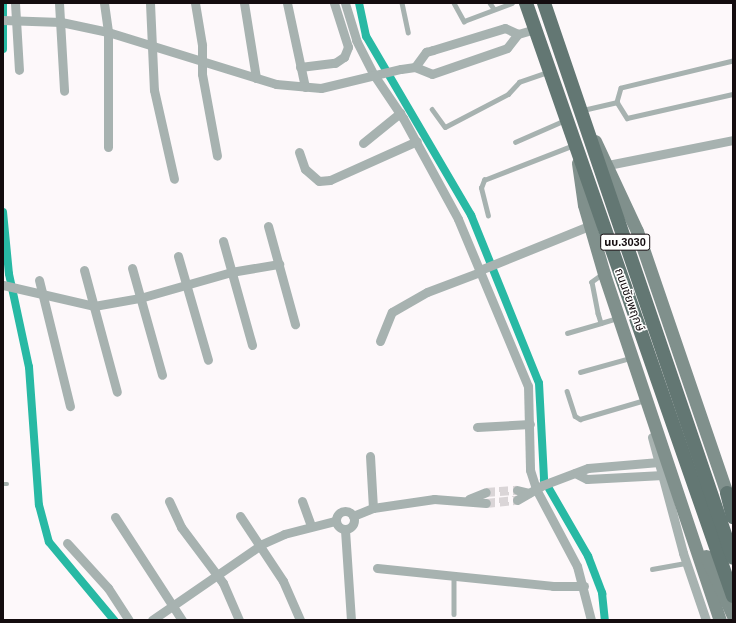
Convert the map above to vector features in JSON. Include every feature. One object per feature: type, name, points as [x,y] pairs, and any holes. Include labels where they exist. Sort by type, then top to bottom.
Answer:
[{"type":"main road","name":"ถนนชัยพฤกษ์","points":[[526,3],[575,149],[733,558]]},
{"type":"main road","name":"ถนนชัยพฤกษ์","points":[[544,3],[583,115],[659,365],[733,596]]},
{"type":"main road","points":[[583,115],[608,165],[637,231],[733,508]]},
{"type":"main road","points":[[575,149],[589,226],[632,357],[644,400],[685,510],[720,620]]},
{"type":"main road","points":[[727,493],[733,517]]},
{"type":"main road","points":[[685,510],[733,616]]},
{"type":"street","points":[[15,3],[19,70]]},
{"type":"street","points":[[59,3],[62,22],[64,91]]},
{"type":"street","points":[[104,3],[108,32],[108,147]]},
{"type":"street","points":[[150,3],[160,129],[174,179]]},
{"type":"street","points":[[195,3],[202,61],[217,156]]},
{"type":"street","points":[[244,3],[256,78]]},
{"type":"street","points":[[287,3],[305,87]]},
{"type":"street","points":[[300,67],[335,63],[344,57],[348,47],[334,3]]},
{"type":"street","points":[[345,3],[356,40],[416,141],[481,271],[528,386],[530,470],[536,489],[584,586],[591,620]]},
{"type":"street","points":[[3,20],[16,19],[62,22],[108,32],[256,78],[305,87],[322,88],[401,69],[415,68],[432,74],[507,48],[518,34],[535,29]]},
{"type":"street","points":[[415,68],[426,52],[505,28],[518,34]]},
{"type":"street","points":[[363,143],[400,113]]},
{"type":"street","points":[[608,165],[733,140]]},
{"type":"street","points":[[299,152],[305,169],[319,181],[330,180],[416,141]]},
{"type":"street","points":[[268,226],[295,324]]},
{"type":"street","points":[[380,341],[392,312],[427,292],[589,226]]},
{"type":"street","points":[[222,241],[252,344]]},
{"type":"street","points":[[178,256],[208,360]]},
{"type":"street","points":[[5,285],[44,296],[94,306],[140,298],[231,272],[279,264]]},
{"type":"street","points":[[132,268],[162,375]]},
{"type":"street","points":[[84,270],[117,392]]},
{"type":"street","points":[[39,280],[70,406]]},
{"type":"street","points":[[644,400],[686,563],[706,620]]},
{"type":"street","points":[[477,427],[530,424]]},
{"type":"street","points":[[370,456],[373,508]]},
{"type":"street","points":[[517,495],[588,468],[659,462]]},
{"type":"street","points":[[575,474],[586,479],[663,475]]},
{"type":"street","points":[[469,499],[486,492]]},
{"type":"street","points":[[152,620],[216,574],[262,544],[310,526],[335,521],[342,512],[353,516],[373,508],[434,499],[469,499],[486,503]]},
{"type":"street","points":[[169,501],[181,527],[216,574],[239,620]]},
{"type":"street","points":[[302,501],[310,526]]},
{"type":"street","points":[[240,516],[262,544],[300,620]]},
{"type":"street","points":[[345,530],[353,525],[353,516]]},
{"type":"street","points":[[115,517],[174,604],[182,620]]},
{"type":"street","points":[[335,521],[345,530],[351,620]]},
{"type":"street","points":[[67,543],[108,588],[129,620]]},
{"type":"street","points":[[376,568],[454,578],[553,586],[584,586]]},
{"type":"lane","points":[[402,3],[408,32]]},
{"type":"lane","points":[[454,3],[464,21],[512,3]]},
{"type":"lane","points":[[490,3],[494,9]]},
{"type":"lane","points":[[583,115],[616,102],[621,88],[733,62]]},
{"type":"lane","points":[[432,109],[445,127],[508,94],[519,82],[548,72]]},
{"type":"lane","points":[[616,102],[627,118],[733,94]]},
{"type":"lane","points":[[515,142],[566,120]]},
{"type":"lane","points":[[488,216],[481,188],[484,180],[575,149]]},
{"type":"lane","points":[[601,323],[592,286],[594,278],[604,274]]},
{"type":"lane","points":[[567,333],[618,318]]},
{"type":"lane","points":[[580,372],[632,357]]},
{"type":"lane","points":[[567,391],[575,416],[580,419],[644,400]]},
{"type":"lane","points":[[652,569],[686,563]]},
{"type":"lane","points":[[454,578],[454,614]]},
{"type":"waterway","points":[[3,3],[3,49]]},
{"type":"waterway","points":[[359,3],[366,36],[471,215],[539,383],[544,480],[588,556],[602,593],[605,620]]},
{"type":"waterway","points":[[3,212],[9,274],[29,367],[39,505],[49,542],[114,620]]},
{"type":"tunnel","points":[[486,492],[517,490]]},
{"type":"tunnel","points":[[486,503],[517,500]]}]
